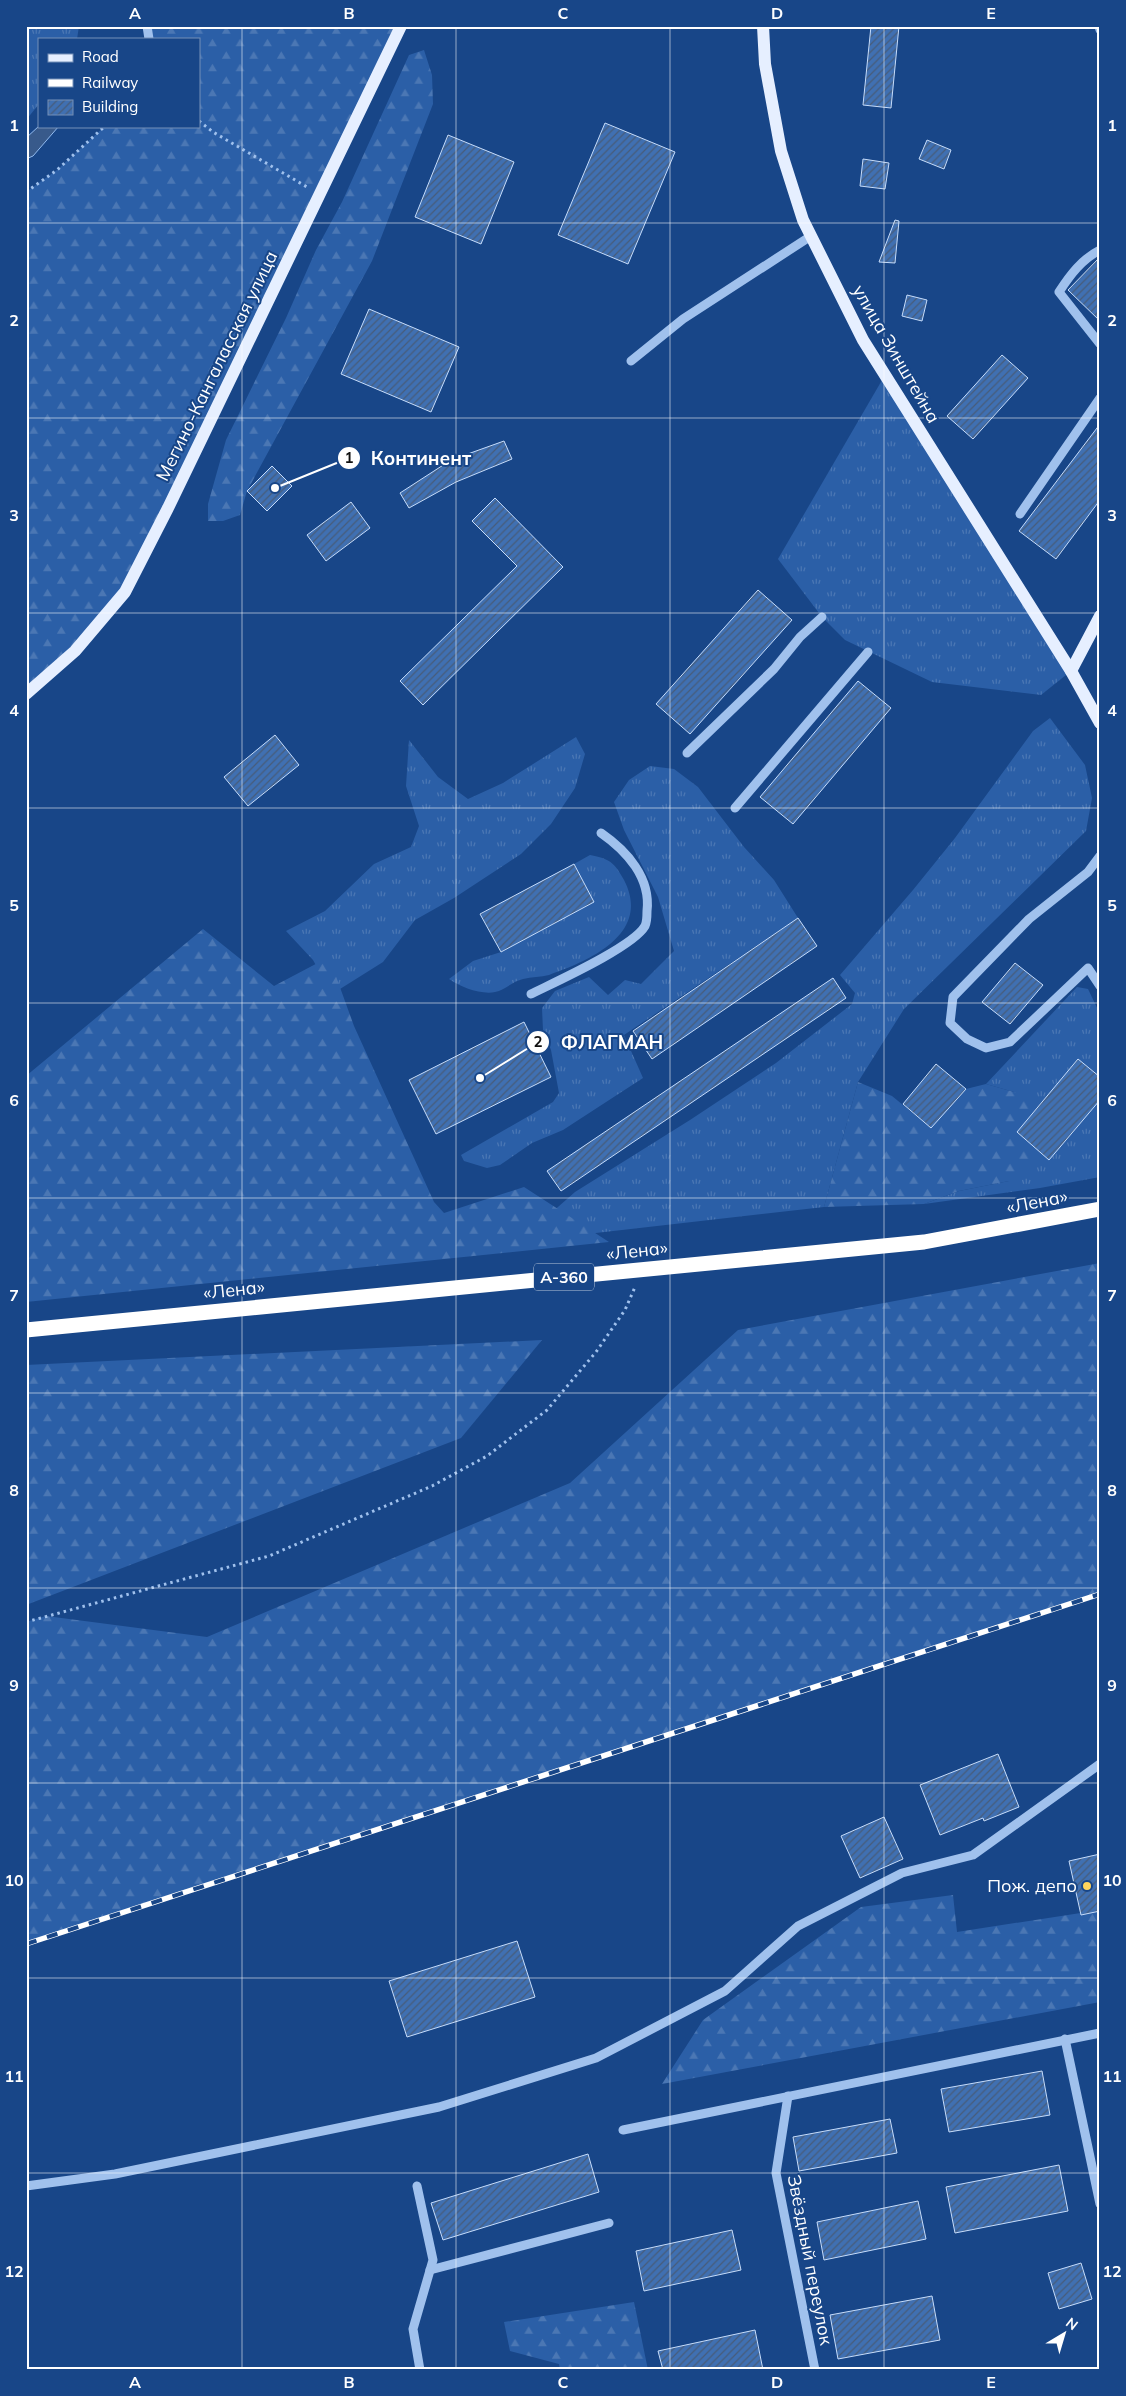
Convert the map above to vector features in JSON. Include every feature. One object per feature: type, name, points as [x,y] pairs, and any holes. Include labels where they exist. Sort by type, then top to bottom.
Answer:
[{"type":"highway","name":"«Лена»","points":[[26,1330],[924,1242],[1100,1209]]},
{"type":"main road","name":"Мегино-Кангаласская улица","points":[[26,694],[75,651],[125,592],[401,26]]},
{"type":"main road","name":"улица Зинштейна","points":[[763,26],[766,64],[781,151],[803,220],[863,340],[1071,671],[1100,723]]},
{"type":"main road","points":[[1071,671],[1085,640],[1100,616]]},
{"type":"street","points":[[631,361],[683,319],[811,236]]},
{"type":"street","points":[[1100,250],[1088,256],[1067,279],[1059,292],[1100,344]]},
{"type":"street","points":[[1020,514],[1100,398]]},
{"type":"street","points":[[688,753],[774,669],[800,637],[822,617]]},
{"type":"street","points":[[735,808],[868,652]]},
{"type":"street","points":[[530,994],[607,955],[646,926],[648,898],[644,881],[625,852],[601,833]]},
{"type":"street","points":[[1100,856],[1088,872],[1029,919],[953,997],[950,1023],[967,1039],[986,1048],[1010,1042],[1088,968],[1100,986]]},
{"type":"street","points":[[26,2186],[115,2174],[439,2106],[596,2058],[725,1991],[798,1926],[902,1873],[973,1855],[1100,1764]]},
{"type":"street","points":[[623,2130],[1100,2033]]},
{"type":"street","points":[[1065,2039],[1100,2204]]},
{"type":"street","name":"Звёздный переулок","points":[[788,2096],[776,2173],[815,2370]]},
{"type":"street","points":[[417,2186],[433,2260],[413,2329],[420,2370]]},
{"type":"street","points":[[430,2270],[609,2223]]},
{"type":"path","points":[[200,122],[213,132],[320,195]]},
{"type":"path","points":[[26,192],[57,170],[104,128]]},
{"type":"path","points":[[26,1622],[269,1556],[432,1486],[487,1456],[547,1410],[596,1352],[625,1310],[643,1269]]},
{"type":"green space","points":[[26,26],[79,26],[77,38],[38,38],[38,105],[26,120]]},
{"type":"green space","points":[[147,26],[401,26],[125,592],[26,694],[26,192],[57,170],[103,128],[200,128],[200,38],[149,38]]},
{"type":"green space","points":[[424,50],[432,75],[433,104],[372,261],[247,491],[240,515],[223,521],[208,521],[208,504],[226,440],[286,318],[316,250],[342,202],[409,55]]},
{"type":"green space","points":[[885,375],[1071,671],[1041,695],[932,682],[845,640],[822,617],[778,559]]},
{"type":"green space","points":[[1050,718],[1085,765],[1092,798],[1086,831],[904,1009],[858,1082],[824,1207],[552,1238],[533,1229],[575,1192],[690,1120],[776,1063],[852,1004],[855,993],[840,975],[955,838],[1033,731]]},
{"type":"green space","points":[[576,737],[585,754],[575,788],[551,824],[521,854],[454,898],[415,920],[383,962],[332,994],[313,960],[286,931],[325,911],[374,864],[411,847],[419,826],[406,786],[409,740],[438,777],[468,799],[503,783]]},
{"type":"green space","points":[[650,766],[674,769],[698,787],[744,847],[774,880],[798,918],[624,1035],[643,1078],[563,1130],[532,1143],[500,1165],[487,1168],[464,1161],[461,1155],[553,1102],[559,1093],[551,1050],[543,1030],[542,1008],[555,991],[589,977],[608,995],[625,980],[641,984],[674,951],[658,897],[624,830],[614,802],[629,780]]},
{"type":"green space","points":[[590,855],[607,860],[614,865],[624,880],[630,899],[630,916],[623,930],[612,942],[582,962],[549,975],[519,980],[495,992],[471,990],[449,979],[473,961],[501,952],[594,902],[574,864]]},
{"type":"green space","points":[[203,929],[274,986],[329,957],[354,1026],[434,1202],[444,1213],[524,1187],[609,1242],[26,1302],[26,1076]]},
{"type":"green space","points":[[1077,987],[1088,989],[1100,1014],[1100,1177],[1040,1188],[924,1204],[959,1191],[1009,1181],[1014,1092],[986,1084]]},
{"type":"green space","points":[[858,1082],[892,1096],[931,1128],[966,1089],[986,1084],[1014,1092],[1036,1103],[1045,1121],[1037,1158],[1009,1181],[959,1191],[924,1204],[824,1207]]},
{"type":"green space","points":[[1100,1263],[1100,1592],[26,1944],[26,1622],[46,1616],[207,1637],[570,1483],[738,1330]]},
{"type":"green space","points":[[542,1340],[461,1438],[26,1605],[26,1365]]},
{"type":"green space","points":[[953,1895],[957,1932],[1100,1910],[1100,2002],[662,2084],[703,2020],[861,1907]]},
{"type":"green space","points":[[634,2302],[648,2370],[560,2370],[559,2364],[510,2351],[504,2322]]},
{"type":"shaded area","points":[[38,127],[57,128],[33,156],[26,159],[26,138]]},
{"type":"building","points":[[871,26],[899,26],[891,108],[863,105]]},
{"type":"building","points":[[605,123],[675,152],[628,264],[558,235]]},
{"type":"building","points":[[448,135],[514,162],[481,244],[415,217]]},
{"type":"building","points":[[927,140],[951,150],[944,169],[919,159]]},
{"type":"building","points":[[863,159],[889,163],[885,189],[860,186]]},
{"type":"building","points":[[895,220],[899,221],[895,263],[879,262]]},
{"type":"building","points":[[1100,257],[1100,321],[1068,290]]},
{"type":"building","points":[[907,295],[927,300],[922,321],[902,316]]},
{"type":"building","points":[[369,309],[459,347],[431,412],[341,374]]},
{"type":"building","points":[[1002,355],[1028,378],[973,439],[947,416]]},
{"type":"building","points":[[1100,424],[1100,500],[1056,559],[1019,531]]},
{"type":"building","points":[[504,441],[512,459],[456,482],[409,508],[400,493],[451,460]]},
{"type":"building","points":[[272,466],[292,486],[267,511],[247,491]]},
{"type":"building","points":[[495,498],[563,567],[423,705],[400,681],[517,566],[472,521]]},
{"type":"building","points":[[351,502],[370,528],[326,561],[307,535]]},
{"type":"building","points":[[758,590],[792,620],[690,734],[656,704]]},
{"type":"building","points":[[858,681],[891,708],[793,824],[760,797]]},
{"type":"building","points":[[275,735],[299,765],[248,806],[224,777]]},
{"type":"building","points":[[574,864],[594,902],[501,952],[480,914]]},
{"type":"building","points":[[798,918],[817,946],[652,1059],[633,1031]]},
{"type":"building","points":[[1015,963],[1043,985],[1010,1024],[982,1002]]},
{"type":"building","points":[[833,978],[846,998],[561,1191],[547,1171]]},
{"type":"building","points":[[524,1022],[551,1077],[436,1134],[409,1080]]},
{"type":"building","points":[[1078,1059],[1100,1077],[1100,1100],[1049,1160],[1017,1132]]},
{"type":"building","points":[[936,1064],[966,1089],[931,1128],[903,1104]]},
{"type":"building","points":[[998,1754],[1019,1807],[984,1821],[983,1818],[940,1835],[920,1785]]},
{"type":"building","points":[[884,1817],[903,1859],[860,1878],[841,1836]]},
{"type":"building","name":"Пож. депо","points":[[1100,1854],[1100,1911],[1081,1915],[1069,1861]]},
{"type":"building","points":[[517,1941],[535,1997],[407,2037],[389,1981]]},
{"type":"building","points":[[1042,2071],[1050,2115],[949,2132],[941,2089]]},
{"type":"building","points":[[890,2119],[897,2153],[799,2171],[793,2137]]},
{"type":"building","points":[[588,2154],[599,2192],[443,2240],[431,2203]]},
{"type":"building","points":[[1059,2165],[1068,2211],[955,2233],[946,2187]]},
{"type":"building","points":[[918,2201],[926,2239],[824,2260],[817,2222]]},
{"type":"building","points":[[732,2230],[741,2270],[644,2291],[636,2251]]},
{"type":"building","points":[[1081,2263],[1092,2299],[1059,2309],[1048,2273]]},
{"type":"building","points":[[932,2296],[940,2340],[838,2359],[830,2315]]},
{"type":"building","points":[[755,2330],[763,2370],[663,2370],[658,2351]]},
{"type":"railway","points":[[26,1944],[1100,1594]]},
{"type":"place","name":"Континент","points":[[275,488]]},
{"type":"place","name":"ФЛАГМАН","points":[[480,1078]]},
{"type":"place","name":"Пож. депо","points":[[1087,1886]]}]
